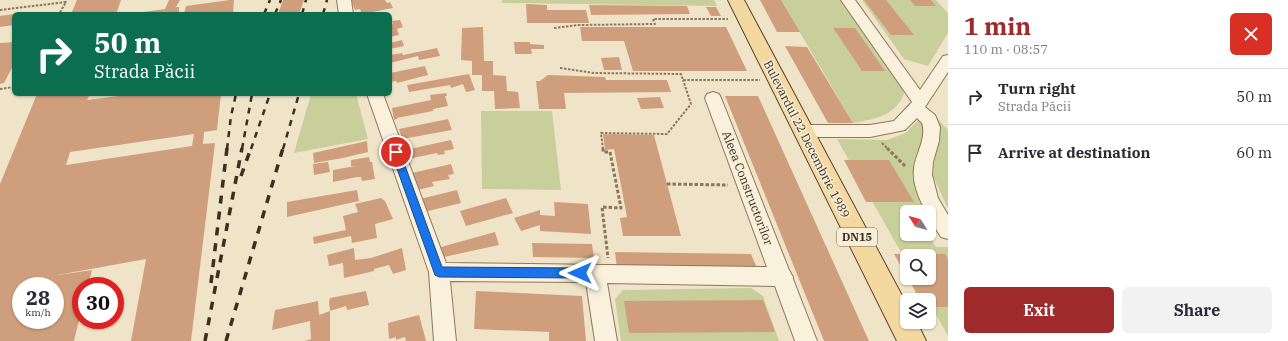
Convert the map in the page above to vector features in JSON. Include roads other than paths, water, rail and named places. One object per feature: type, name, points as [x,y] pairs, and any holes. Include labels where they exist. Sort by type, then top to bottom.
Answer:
[{"type":"main road","name":"Bulevardul 22 Decembrie 1989","points":[[736,0],[912,341]]},
{"type":"street","points":[[344,0],[346,12]]},
{"type":"street","points":[[848,0],[930,121],[932,131],[922,174],[925,191],[934,210],[948,231]]},
{"type":"street","points":[[804,131],[870,131],[899,126],[918,105],[948,60]]},
{"type":"street","points":[[376,96],[439,272],[445,341]]},
{"type":"street","name":"Aleea Constructorilor","points":[[713,98],[783,277],[806,341]]},
{"type":"street","points":[[439,272],[602,273],[783,277]]},
{"type":"street","points":[[602,273],[606,341]]},
{"type":"railway","points":[[265,12],[270,0]]},
{"type":"railway","points":[[276,12],[281,0]]},
{"type":"railway","points":[[303,12],[306,0]]},
{"type":"railway","points":[[324,12],[327,0]]},
{"type":"railway","points":[[227,149],[231,116],[236,96]]},
{"type":"railway","points":[[242,149],[252,96]]},
{"type":"railway","points":[[251,149],[269,96]]},
{"type":"railway","points":[[283,149],[298,96]]},
{"type":"railway","points":[[211,283],[227,148]]},
{"type":"railway","points":[[205,341],[242,148]]},
{"type":"railway","points":[[241,176],[251,148]]},
{"type":"railway","points":[[226,341],[283,148]]}]
